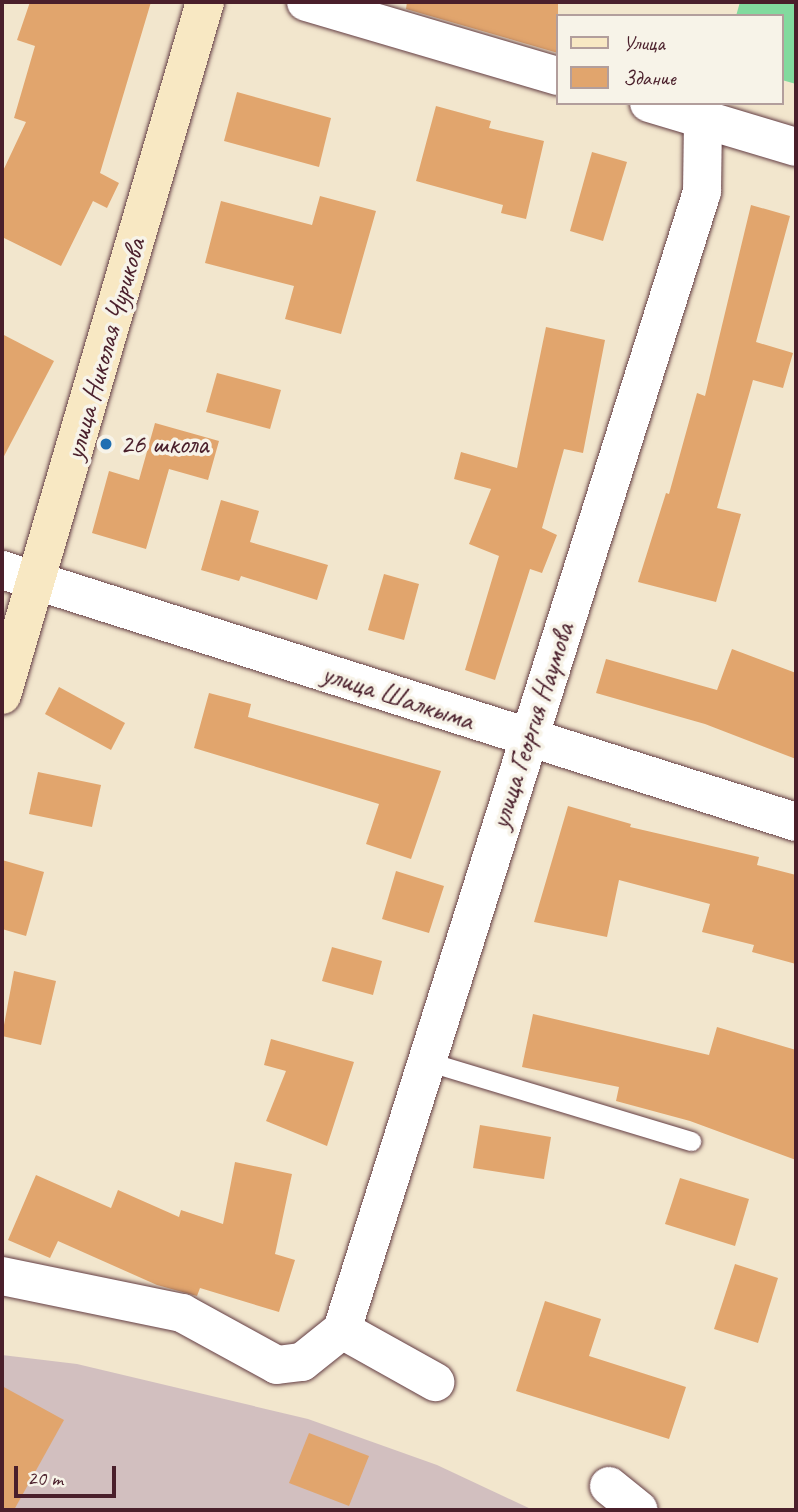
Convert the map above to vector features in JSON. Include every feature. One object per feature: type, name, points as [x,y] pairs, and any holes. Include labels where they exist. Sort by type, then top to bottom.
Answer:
[{"type":"street","name":"улица Николая Чурикова","points":[[2,695],[38,580],[205,2]]},
{"type":"street","points":[[306,2],[556,75]]},
{"type":"street","points":[[656,105],[796,147]]},
{"type":"street","name":"улица Георгия Наумова","points":[[342,1330],[702,192],[703,119]]},
{"type":"street","name":"улица Шалкыма","points":[[2,569],[527,740],[796,822]]},
{"type":"street","points":[[2,1276],[182,1313],[277,1366],[302,1362],[342,1330],[435,1382]]},
{"type":"street","points":[[609,1486],[639,1510]]},
{"type":"lane","points":[[426,1061],[691,1141]]},
{"type":"shaded area","points":[[2,1355],[77,1364],[308,1419],[437,1465],[533,1510],[2,1510]]},
{"type":"green space","points":[[740,2],[796,2],[796,84],[784,81],[784,14],[737,14]]},
{"type":"building","points":[[30,2],[151,2],[100,173],[119,183],[107,208],[93,201],[61,266],[2,237],[2,173],[26,122],[14,118],[35,46],[17,40]]},
{"type":"building","points":[[407,2],[558,2],[556,52],[406,9]]},
{"type":"building","points":[[237,92],[331,118],[319,167],[224,141]]},
{"type":"building","points":[[436,106],[491,121],[489,128],[544,141],[526,219],[501,213],[503,205],[416,181]]},
{"type":"building","points":[[592,152],[627,162],[603,241],[570,231]]},
{"type":"building","points":[[320,196],[376,211],[341,334],[285,319],[294,286],[205,263],[221,201],[312,225]]},
{"type":"building","points":[[751,205],[790,216],[756,342],[793,353],[783,388],[753,380],[717,508],[741,514],[716,602],[638,582],[666,493],[669,494],[697,393],[705,396]]},
{"type":"building","points":[[546,327],[605,340],[583,453],[564,449],[542,528],[557,535],[542,573],[530,569],[495,680],[465,670],[499,556],[469,544],[491,489],[454,479],[461,452],[517,468]]},
{"type":"building","points":[[2,334],[54,361],[2,460]]},
{"type":"building","points":[[217,373],[281,390],[270,429],[206,412]]},
{"type":"building","points":[[155,423],[219,441],[208,480],[169,469],[146,549],[92,533],[109,471],[139,480]]},
{"type":"building","points":[[221,500],[259,511],[250,542],[328,565],[317,600],[241,576],[239,581],[201,570]]},
{"type":"building","points":[[384,574],[419,584],[404,640],[368,630]]},
{"type":"building","points":[[732,649],[796,673],[796,759],[705,724],[596,693],[606,659],[717,690]]},
{"type":"building","points":[[59,687],[125,723],[111,750],[45,714]]},
{"type":"building","points":[[209,693],[251,704],[248,717],[441,771],[411,859],[366,844],[379,804],[194,748]]},
{"type":"building","points":[[38,772],[101,785],[92,827],[29,814]]},
{"type":"building","points":[[568,806],[631,824],[630,827],[759,857],[757,865],[796,875],[796,964],[752,952],[754,945],[702,932],[710,904],[619,880],[607,937],[534,922]]},
{"type":"building","points":[[2,860],[44,872],[26,936],[2,929]]},
{"type":"building","points":[[396,871],[444,886],[429,933],[382,919]]},
{"type":"building","points":[[332,947],[382,961],[373,995],[322,981]]},
{"type":"building","points":[[14,971],[56,981],[41,1045],[2,1036]]},
{"type":"building","points":[[533,1014],[709,1055],[717,1027],[796,1050],[796,1160],[690,1121],[616,1101],[619,1087],[522,1067]]},
{"type":"building","points":[[271,1039],[354,1062],[327,1146],[266,1121],[286,1071],[264,1065]]},
{"type":"building","points":[[480,1125],[551,1137],[544,1179],[473,1168]]},
{"type":"building","points":[[235,1162],[292,1174],[275,1254],[295,1260],[279,1312],[200,1288],[197,1296],[157,1285],[58,1241],[50,1258],[8,1240],[36,1175],[111,1208],[118,1190],[179,1217],[181,1210],[223,1224]]},
{"type":"building","points":[[680,1178],[749,1199],[735,1246],[665,1224]]},
{"type":"building","points":[[735,1264],[778,1278],[758,1343],[714,1329]]},
{"type":"building","points":[[545,1301],[601,1319],[589,1356],[686,1387],[669,1439],[516,1391]]},
{"type":"building","points":[[2,1386],[64,1420],[14,1510],[2,1510]]},
{"type":"building","points":[[309,1433],[369,1456],[349,1506],[289,1483]]},
{"type":"place","name":"26 школа","points":[[106,444]]}]
